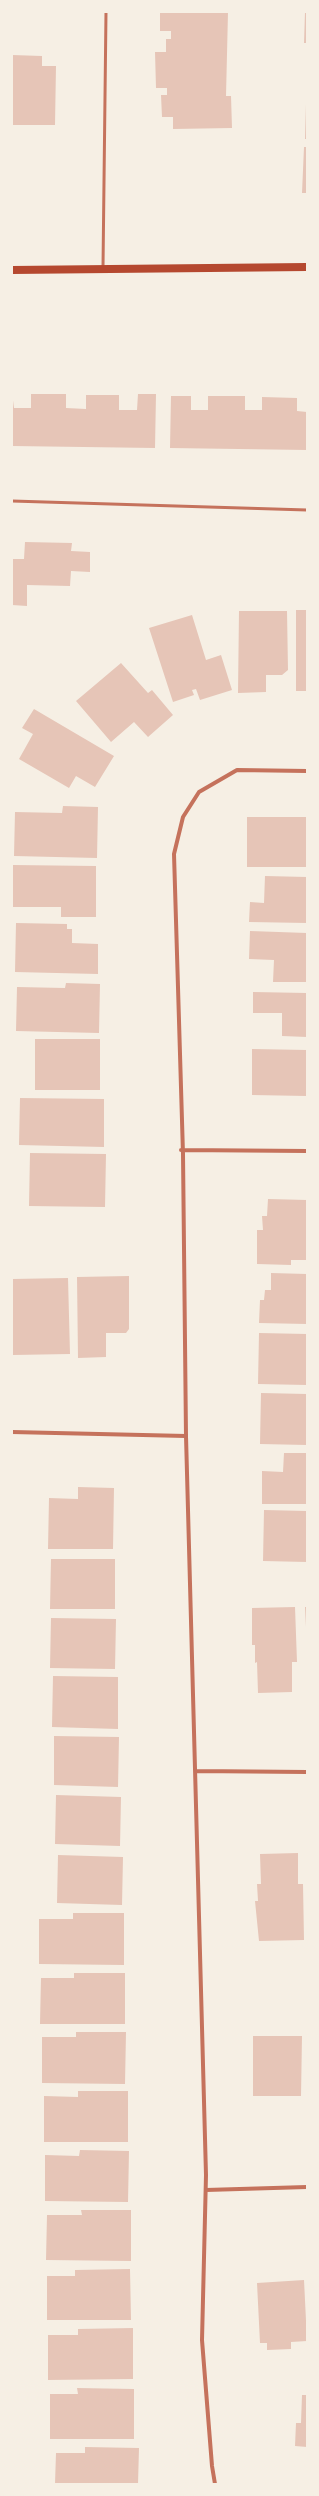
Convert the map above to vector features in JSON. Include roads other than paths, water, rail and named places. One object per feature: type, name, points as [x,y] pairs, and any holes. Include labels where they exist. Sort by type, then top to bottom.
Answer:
[{"type":"main road","points":[[12,270],[103,267],[307,267]]},
{"type":"street","points":[[215,2484],[212,2466],[202,2340],[206,2190],[186,1436],[174,854],[182,817],[199,792],[237,770],[307,771]]},
{"type":"street","points":[[181,1150],[307,1151]]},
{"type":"street","points":[[12,1432],[186,1436]]},
{"type":"street","points":[[195,1771],[307,1772]]},
{"type":"street","points":[[206,2190],[307,2187]]},
{"type":"lane","points":[[103,267],[106,12]]},
{"type":"lane","points":[[12,501],[307,510]]}]
